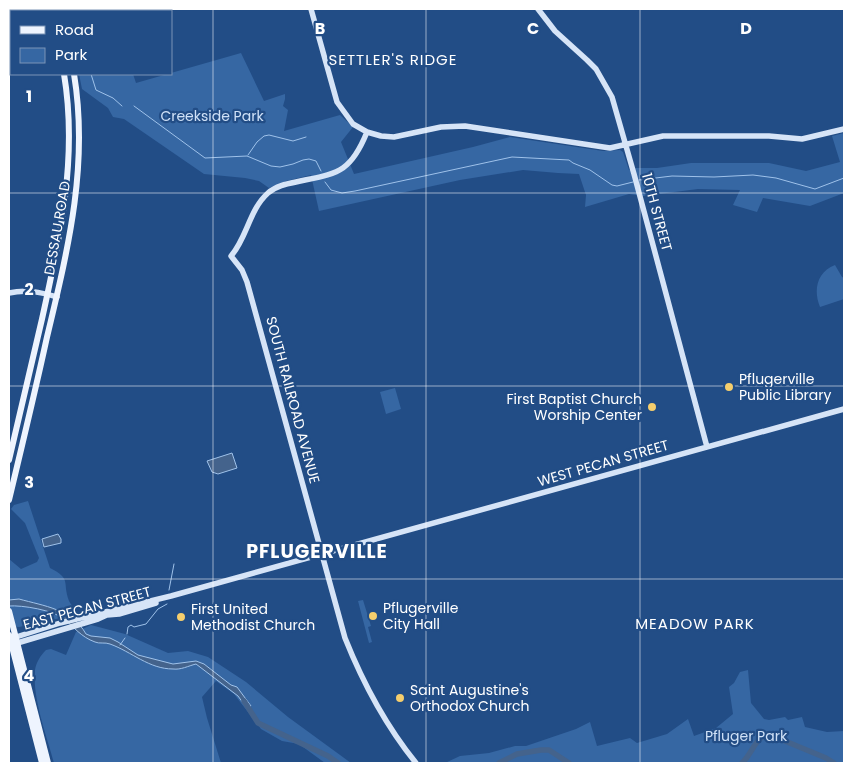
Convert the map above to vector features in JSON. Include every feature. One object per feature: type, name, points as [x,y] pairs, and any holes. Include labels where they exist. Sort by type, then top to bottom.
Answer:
[{"type":"main road","name":"DESSAU ROAD","points":[[9,460],[63,218],[70,132],[64,75]]},
{"type":"main road","name":"DESSAU ROAD","points":[[9,500],[11,480],[57,297],[74,217],[78,174],[79,126],[74,75]]},
{"type":"main road","points":[[9,611],[12,639],[42,763]]},
{"type":"main road","points":[[12,639],[48,763]]},
{"type":"street","points":[[311,9],[337,102],[353,124],[366,132],[381,136],[394,137],[449,126],[465,126],[593,147],[610,148],[654,137],[769,136],[802,139],[844,129]]},
{"type":"street","name":"10TH STREET","points":[[538,9],[555,31],[587,60],[602,78],[616,107],[707,447]]},
{"type":"street","name":"SOUTH RAILROAD AVENUE","points":[[366,132],[356,156],[347,166],[336,172],[279,186],[262,200],[239,245],[231,256],[242,270],[247,282],[346,638],[352,654],[387,723],[416,763]]},
{"type":"street","points":[[9,293],[20,290],[57,297]]},
{"type":"street","name":"WEST PECAN STREET","points":[[369,542],[844,409]]},
{"type":"street","name":"EAST PECAN STREET","points":[[85,620],[369,542]]},
{"type":"street","name":"EAST PECAN STREET","points":[[106,615],[143,608],[171,596]]},
{"type":"street","points":[[62,626],[102,618],[118,610]]},
{"type":"street","name":"EAST PECAN STREET","points":[[12,639],[62,626]]},
{"type":"street","name":"EAST PECAN STREET","points":[[12,639],[25,634],[62,626]]},
{"type":"green space","name":"Creekside Park","points":[[241,53],[264,101],[285,94],[283,106],[288,110],[284,131],[340,115],[353,127],[341,142],[354,174],[510,137],[603,151],[620,150],[623,152],[629,170],[691,163],[769,163],[806,171],[840,162],[832,136],[844,133],[844,193],[810,206],[763,198],[757,212],[733,205],[740,190],[698,189],[643,196],[629,194],[585,207],[586,195],[579,174],[523,170],[460,180],[319,211],[311,175],[286,181],[269,188],[259,181],[204,174],[124,119],[113,117],[108,108],[82,89],[79,75],[133,75],[136,83],[164,75],[172,75],[172,73]]},
{"type":"green space","points":[[835,265],[844,278],[844,299],[820,307],[817,294],[818,282],[824,272]]},
{"type":"green space","points":[[395,388],[401,409],[386,414],[380,392]]},
{"type":"green space","points":[[28,501],[50,568],[64,578],[69,601],[79,614],[19,627],[9,626],[9,559],[21,569],[37,562],[39,558],[25,523],[11,509],[14,505]]},
{"type":"green space","points":[[363,600],[371,626],[368,627],[372,642],[369,643],[358,601]]},
{"type":"green space","points":[[91,625],[125,634],[168,653],[188,651],[208,657],[246,682],[288,717],[351,763],[325,763],[299,744],[282,741],[261,729],[234,694],[216,681],[202,697],[221,763],[54,763],[38,704],[35,681],[36,667],[46,650],[51,649],[66,655],[76,632]]},
{"type":"green space","name":"Pfluger Park","points":[[748,670],[751,703],[764,719],[785,717],[788,720],[802,717],[805,727],[827,732],[844,731],[844,763],[445,763],[460,756],[489,753],[515,746],[526,746],[576,729],[590,722],[597,746],[630,738],[637,743],[667,734],[688,719],[694,736],[716,728],[733,714],[729,687],[734,683],[740,672]]},
{"type":"shaded area","points":[[232,453],[237,468],[218,474],[212,472],[207,461]]},
{"type":"shaded area","points":[[58,534],[61,543],[44,547],[42,539]]},
{"type":"shaded area","points":[[19,599],[57,610],[73,619],[86,634],[110,638],[138,655],[173,664],[196,661],[204,664],[231,685],[237,687],[251,706],[246,707],[238,696],[196,664],[176,669],[156,666],[118,647],[90,640],[64,619],[53,613],[29,607],[9,606],[9,600]]},
{"type":"waterway","points":[[91,75],[96,90],[113,98],[122,106]]},
{"type":"waterway","points":[[134,106],[205,158],[247,156],[271,166],[280,167],[309,159],[316,161],[321,171]]},
{"type":"waterway","points":[[248,155],[264,136],[269,135],[293,141],[306,137]]},
{"type":"waterway","points":[[325,182],[331,190],[342,193],[512,157],[569,160],[590,170],[612,185],[617,186],[633,182]]},
{"type":"waterway","points":[[639,180],[672,176],[714,177],[753,175],[776,178],[815,189],[844,178]]},
{"type":"waterway","points":[[169,590],[174,564]]},
{"type":"waterway","points":[[127,634],[128,627],[146,624],[158,609],[167,604]]},
{"type":"waterway","points":[[120,645],[125,638]]},
{"type":"waterway","points":[[244,701],[258,723],[328,756],[338,763]]},
{"type":"waterway","points":[[742,763],[760,739],[768,734],[834,763]]},
{"type":"waterway","points":[[499,763],[517,754],[541,750],[549,750],[569,763]]},
{"type":"place","name":"Pflugerville Public Library","points":[[729,387]]},
{"type":"place","name":"First Baptist Church Worship Center","points":[[652,407]]},
{"type":"place","name":"Pflugerville City Hall","points":[[373,616]]},
{"type":"place","name":"First United Methodist Church","points":[[181,617]]},
{"type":"place","name":"Saint Augustine's Orthodox Church","points":[[400,698]]},
{"type":"district","name":"SETTLER'S RIDGE","points":[[393,60]]},
{"type":"district","name":"PFLUGERVILLE","points":[[317,551]]},
{"type":"district","name":"MEADOW PARK","points":[[695,624]]}]
